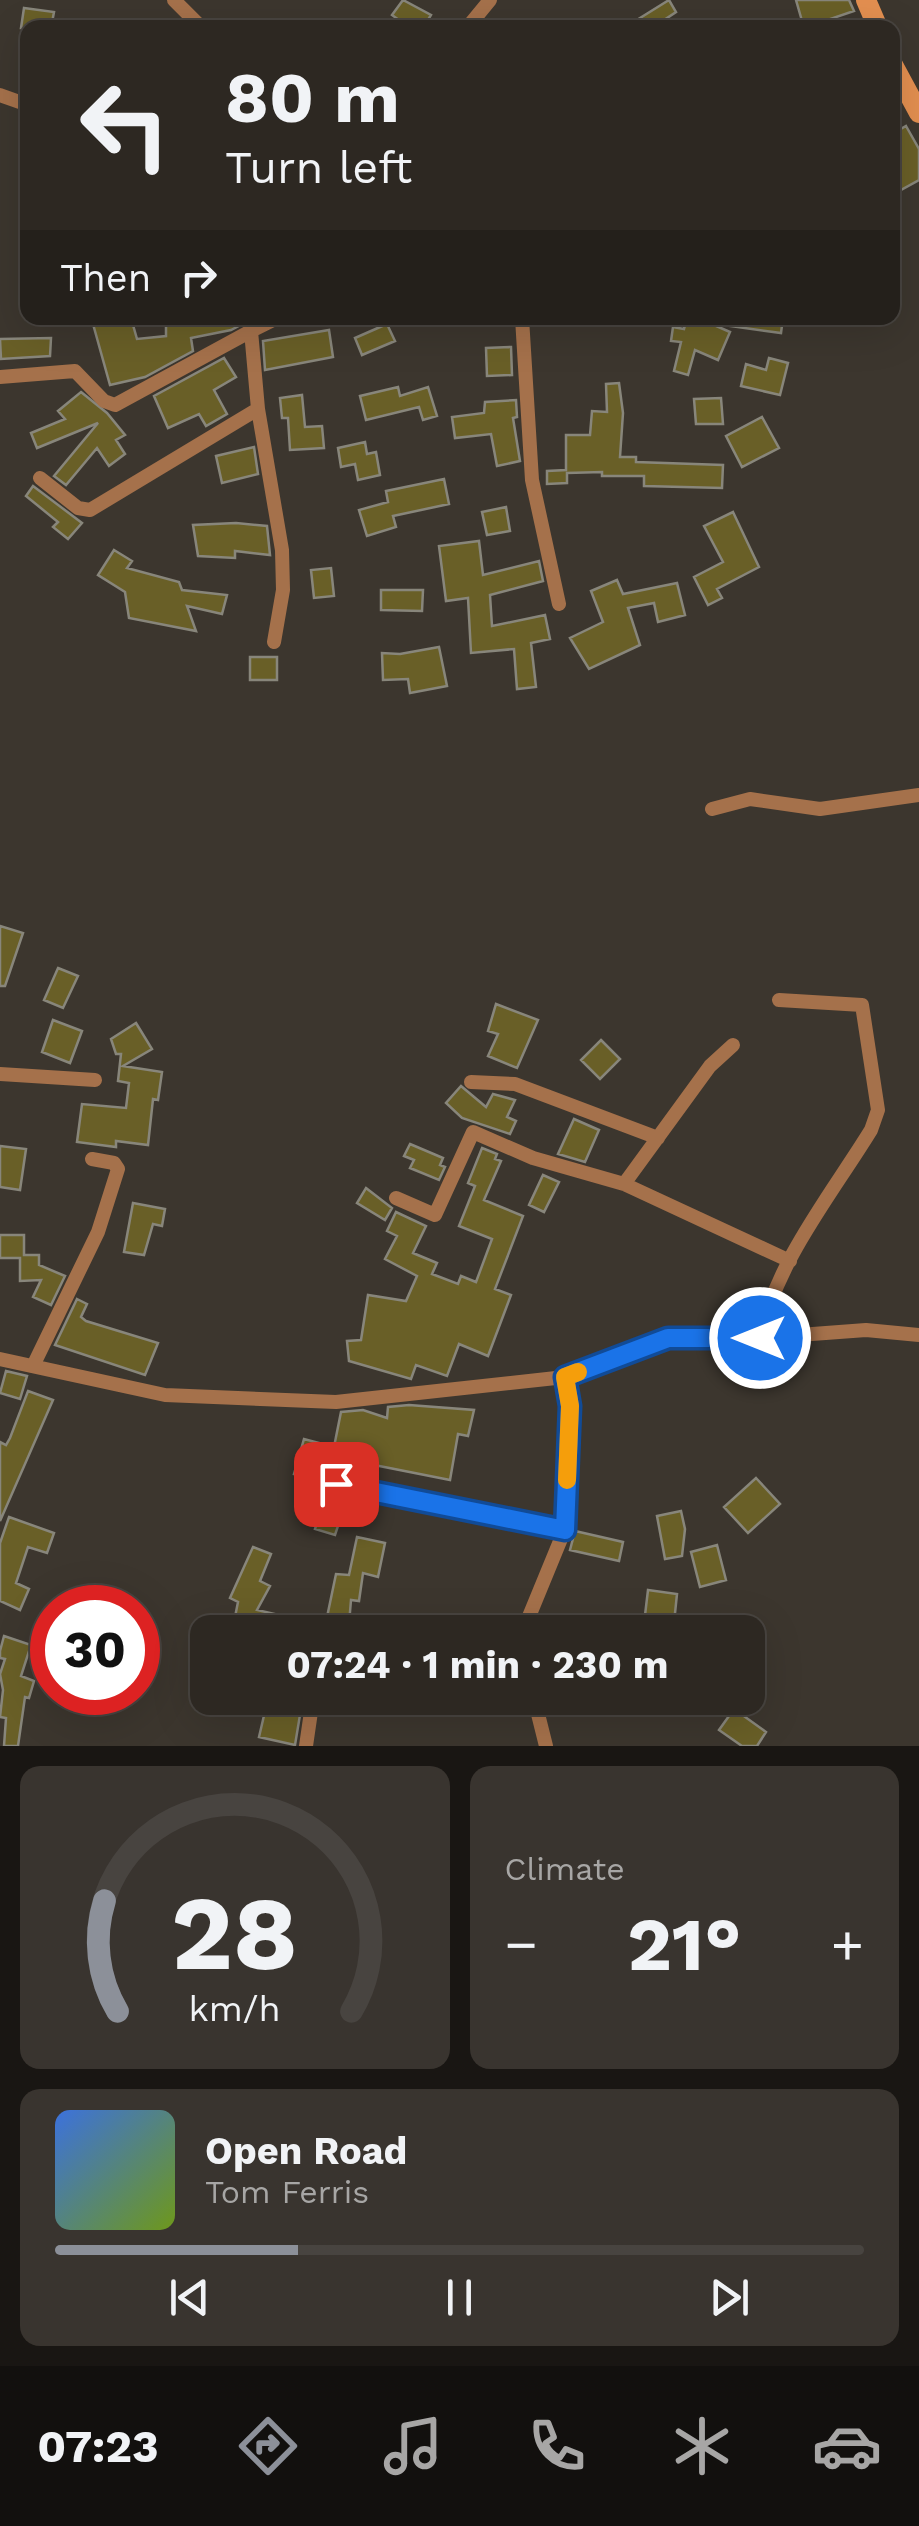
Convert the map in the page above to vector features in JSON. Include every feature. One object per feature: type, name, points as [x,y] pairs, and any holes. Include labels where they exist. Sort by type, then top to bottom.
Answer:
[{"type":"street","points":[[174,0],[194,20]]},
{"type":"street","points":[[474,20],[490,0]]},
{"type":"street","points":[[900,78],[919,113]]},
{"type":"street","points":[[0,377],[74,371],[104,401],[115,405],[262,325]]},
{"type":"street","points":[[522,325],[532,480],[559,604]]},
{"type":"street","points":[[251,330],[258,409],[282,550],[282,590],[274,642]]},
{"type":"street","points":[[40,478],[78,508],[90,510],[258,409]]},
{"type":"street","points":[[712,809],[750,799],[820,809],[919,795]]},
{"type":"street","points":[[760,1338],[766,1312],[790,1260],[871,1130],[878,1110],[862,1005],[778,1000]]},
{"type":"street","points":[[624,1184],[710,1066],[733,1045]]},
{"type":"street","points":[[0,1074],[95,1080]]},
{"type":"street","points":[[470,1082],[515,1084],[658,1138]]},
{"type":"street","points":[[396,1198],[436,1216],[473,1132],[533,1158],[624,1184],[790,1260]]},
{"type":"street","points":[[34,1366],[98,1232],[118,1169],[114,1163],[92,1160]]},
{"type":"street","points":[[0,1359],[165,1395],[336,1402],[565,1377],[668,1338],[760,1338],[866,1330],[919,1335]]},
{"type":"street","points":[[530,1615],[565,1530],[570,1406],[565,1377]]},
{"type":"street","points":[[336,1484],[565,1530]]},
{"type":"street","points":[[306,1746],[311,1715]]},
{"type":"street","points":[[538,1715],[546,1746]]},
{"type":"building","points":[[403,0],[431,15],[428,20],[399,20],[392,15]]},
{"type":"building","points":[[669,0],[676,12],[664,20],[637,20]]},
{"type":"building","points":[[796,0],[849,0],[854,11],[828,20],[802,20]]},
{"type":"building","points":[[24,8],[54,12],[52,20],[22,20]]},
{"type":"building","points":[[906,126],[919,149],[919,180],[900,190],[900,129]]},
{"type":"building","points":[[93,325],[133,325],[137,339],[166,336],[166,325],[241,325],[191,338],[193,351],[145,377],[110,385]]},
{"type":"building","points":[[387,325],[395,341],[362,355],[355,338]]},
{"type":"building","points":[[685,325],[714,325],[730,332],[718,360],[695,350],[688,375],[674,371],[681,342],[671,341],[673,327],[684,329]]},
{"type":"building","points":[[730,325],[782,325],[781,333]]},
{"type":"building","points":[[329,330],[333,357],[265,370],[263,341]]},
{"type":"building","points":[[51,338],[50,356],[1,359],[0,339]]},
{"type":"building","points":[[511,347],[512,375],[487,376],[486,348]]},
{"type":"building","points":[[224,358],[236,377],[214,390],[227,414],[206,426],[199,414],[168,428],[154,396]]},
{"type":"building","points":[[769,358],[788,363],[780,395],[741,386],[746,364],[766,370]]},
{"type":"building","points":[[619,383],[623,413],[620,457],[636,457],[636,462],[723,465],[722,488],[644,486],[644,476],[602,476],[602,472],[567,473],[567,483],[547,484],[547,471],[566,470],[566,435],[590,435],[592,411],[607,412],[606,384]]},
{"type":"building","points":[[398,387],[400,396],[428,387],[437,416],[423,420],[419,407],[366,420],[360,396]]},
{"type":"building","points":[[81,392],[107,413],[125,435],[116,440],[125,454],[109,466],[97,448],[66,485],[54,476],[98,423],[37,448],[31,433],[65,419],[58,411]]},
{"type":"building","points":[[302,395],[305,427],[322,426],[324,448],[290,450],[288,418],[282,418],[280,398]]},
{"type":"building","points":[[721,398],[723,424],[696,424],[694,399]]},
{"type":"building","points":[[516,400],[517,417],[513,418],[520,461],[497,466],[491,434],[455,438],[452,417],[484,413],[485,402]]},
{"type":"building","points":[[762,417],[779,448],[742,467],[726,436]]},
{"type":"building","points":[[365,442],[367,454],[376,452],[380,475],[358,480],[355,464],[341,467],[338,448]]},
{"type":"building","points":[[254,447],[258,474],[222,483],[216,456]]},
{"type":"building","points":[[444,479],[449,504],[393,516],[396,527],[367,536],[359,510],[388,502],[386,491]]},
{"type":"building","points":[[33,486],[82,523],[68,539],[53,527],[58,522],[26,496]]},
{"type":"building","points":[[506,507],[510,531],[487,535],[482,512]]},
{"type":"building","points":[[733,512],[759,567],[717,589],[722,598],[708,605],[694,577],[723,562],[704,526]]},
{"type":"building","points":[[193,525],[267,526],[270,555],[235,551],[235,558],[198,556]]},
{"type":"building","points":[[479,541],[483,575],[539,561],[543,581],[490,595],[492,626],[545,615],[550,639],[531,643],[536,687],[517,689],[514,649],[471,653],[468,598],[446,601],[439,546]]},
{"type":"building","points":[[114,550],[132,561],[127,568],[179,582],[182,590],[227,595],[222,614],[187,606],[196,631],[129,618],[125,592],[98,575]]},
{"type":"building","points":[[331,568],[334,596],[314,598],[311,570]]},
{"type":"building","points":[[617,580],[623,594],[677,583],[685,615],[658,622],[654,603],[628,608],[640,645],[589,669],[570,638],[603,622],[591,591]]},
{"type":"building","points":[[381,590],[423,590],[422,611],[381,610]]},
{"type":"building","points":[[439,647],[447,686],[410,693],[408,679],[383,680],[382,653]]},
{"type":"building","points":[[250,657],[277,657],[277,680],[250,680]]},
{"type":"building","points":[[0,926],[23,933],[5,986],[0,986]]},
{"type":"building","points":[[58,968],[78,976],[63,1008],[44,1000]]},
{"type":"building","points":[[496,1004],[538,1020],[517,1068],[488,1056],[498,1034],[488,1031]]},
{"type":"building","points":[[53,1020],[82,1031],[70,1063],[42,1052]]},
{"type":"building","points":[[136,1023],[152,1049],[123,1066],[162,1072],[158,1100],[153,1099],[148,1145],[116,1141],[116,1147],[77,1142],[82,1104],[126,1108],[129,1083],[118,1081],[121,1054],[116,1054],[111,1039]]},
{"type":"building","points":[[601,1040],[620,1059],[600,1079],[581,1060]]},
{"type":"building","points":[[461,1086],[486,1107],[493,1094],[515,1100],[507,1117],[516,1121],[510,1134],[462,1118],[446,1103]]},
{"type":"building","points":[[574,1119],[599,1130],[585,1162],[558,1154]]},
{"type":"building","points":[[410,1144],[443,1158],[440,1165],[445,1167],[439,1180],[410,1168],[414,1160],[404,1156]]},
{"type":"building","points":[[0,1146],[26,1149],[20,1190],[0,1187]]},
{"type":"building","points":[[482,1148],[497,1154],[495,1159],[501,1161],[484,1200],[523,1216],[495,1289],[511,1295],[488,1356],[459,1344],[447,1376],[416,1365],[411,1379],[349,1361],[347,1341],[361,1340],[368,1295],[406,1301],[417,1276],[385,1259],[397,1236],[387,1231],[396,1212],[426,1226],[413,1253],[437,1263],[432,1274],[458,1284],[461,1276],[476,1282],[492,1239],[459,1226],[475,1186],[468,1183]]},
{"type":"building","points":[[543,1175],[559,1182],[544,1212],[529,1205]]},
{"type":"building","points":[[366,1188],[392,1208],[385,1220],[357,1203]]},
{"type":"building","points":[[133,1203],[165,1209],[162,1226],[153,1224],[144,1255],[124,1252]]},
{"type":"building","points":[[0,1235],[24,1235],[24,1255],[39,1255],[39,1265],[65,1276],[51,1305],[33,1297],[41,1280],[20,1281],[20,1258],[0,1258]]},
{"type":"building","points":[[77,1299],[87,1304],[81,1317],[86,1321],[158,1343],[145,1375],[55,1345]]},
{"type":"building","points":[[6,1371],[27,1376],[20,1399],[0,1393]]},
{"type":"building","points":[[28,1391],[53,1400],[0,1521],[0,1442],[6,1445],[10,1438]]},
{"type":"building","points":[[388,1407],[474,1410],[468,1436],[458,1434],[450,1480],[359,1462],[356,1473],[321,1463],[317,1479],[294,1474],[304,1439],[334,1447],[341,1412],[363,1410],[387,1418]]},
{"type":"building","points":[[756,1478],[780,1504],[748,1533],[724,1507]]},
{"type":"building","points":[[325,1499],[345,1505],[335,1535],[315,1529]]},
{"type":"building","points":[[681,1511],[685,1529],[682,1556],[665,1559],[657,1516]]},
{"type":"building","points":[[9,1517],[54,1533],[47,1553],[28,1547],[16,1583],[29,1589],[20,1610],[0,1601],[0,1543]]},
{"type":"building","points":[[575,1531],[623,1542],[619,1561],[570,1550]]},
{"type":"building","points":[[357,1537],[385,1543],[378,1577],[363,1573],[359,1601],[351,1600],[350,1615],[327,1615],[336,1574],[349,1575]]},
{"type":"building","points":[[717,1545],[726,1580],[700,1587],[691,1552]]},
{"type":"building","points":[[253,1547],[271,1554],[260,1581],[270,1586],[257,1610],[279,1615],[235,1615],[238,1602],[230,1598]]},
{"type":"building","points":[[648,1590],[677,1594],[675,1615],[645,1615]]},
{"type":"building","points":[[4,1636],[30,1645],[21,1676],[30,1679],[30,1695],[25,1697],[18,1746],[4,1746],[6,1718],[0,1717],[0,1674],[5,1659],[0,1658]]},
{"type":"building","points":[[264,1715],[300,1715],[295,1745],[259,1737]]},
{"type":"building","points":[[730,1715],[742,1715],[766,1732],[757,1746],[742,1746],[719,1730]]},
{"type":"slow traffic","points":[[567,1480],[570,1406],[565,1377],[578,1372]]},
{"type":"route","points":[[336,1484],[565,1530],[570,1406],[565,1377],[668,1338],[760,1338]]}]
